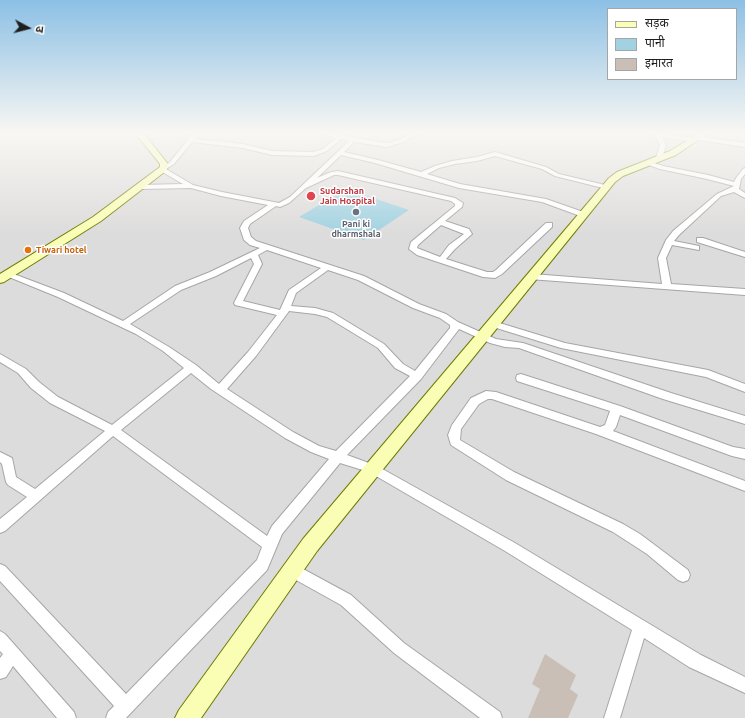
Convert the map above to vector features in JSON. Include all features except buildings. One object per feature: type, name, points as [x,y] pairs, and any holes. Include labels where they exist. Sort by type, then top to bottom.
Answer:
[{"type":"main road","points":[[4,277],[97,219],[141,187],[161,171],[162,168]]},
{"type":"main road","points":[[187,718],[310,545],[607,187],[620,174],[637,168]]},
{"type":"street","points":[[166,168],[161,171],[191,186],[221,194],[273,204],[287,202],[324,168]]},
{"type":"street","points":[[396,168],[466,187],[544,200],[583,215]]},
{"type":"street","points":[[422,174],[436,168]]},
{"type":"street","points":[[542,168],[557,175],[607,187]]},
{"type":"street","points":[[661,168],[708,177],[736,187],[745,196]]},
{"type":"street","points":[[736,187],[738,179],[745,170]]},
{"type":"street","points":[[303,187],[338,172],[399,188],[449,198],[456,201],[459,203],[458,207],[412,246],[416,251],[486,275],[495,275],[549,225]]},
{"type":"street","points":[[141,187],[191,186]]},
{"type":"street","points":[[667,287],[662,264],[669,242],[676,233],[719,195],[736,187]]},
{"type":"street","points":[[273,204],[247,223],[244,228],[247,238],[253,244],[361,278],[416,306],[443,316],[455,324],[482,337],[499,343],[520,345],[667,396],[745,420]]},
{"type":"street","points":[[440,222],[466,231],[468,234],[452,247],[442,259]]},
{"type":"street","points":[[700,240],[745,255]]},
{"type":"street","points":[[669,242],[696,248]]},
{"type":"street","points":[[123,325],[178,288],[213,274],[265,248]]},
{"type":"street","points":[[253,254],[258,264],[238,303],[284,310],[315,311],[330,315],[381,346],[399,366],[417,376]]},
{"type":"street","points":[[220,389],[252,354],[284,310],[292,292],[327,267]]},
{"type":"street","points":[[4,277],[61,295],[166,348],[220,389],[289,435],[315,449],[373,469],[510,547],[695,661],[745,685]]},
{"type":"street","points":[[532,277],[745,292]]},
{"type":"street","points":[[114,718],[256,572],[266,557],[269,545],[277,530],[338,456],[424,368],[453,331],[455,324]]},
{"type":"street","points":[[493,324],[564,346],[708,374],[745,388]]},
{"type":"street","points":[[0,357],[22,371],[35,385],[54,400],[113,430],[269,545]]},
{"type":"street","points":[[0,527],[113,430],[192,367]]},
{"type":"street","points":[[521,378],[616,409],[732,451],[745,454]]},
{"type":"street","points":[[683,575],[652,550],[618,528],[510,476],[463,448],[455,442],[454,435],[456,428],[475,401],[486,395],[492,395],[600,431],[745,486]]},
{"type":"street","points":[[600,431],[606,430],[610,427],[616,409]]},
{"type":"street","points":[[0,457],[8,462],[10,478],[12,481],[36,496]]},
{"type":"street","points":[[0,570],[126,706]]},
{"type":"street","points":[[292,570],[346,600],[399,648],[494,718]]},
{"type":"street","points":[[612,718],[640,628]]},
{"type":"street","points":[[0,639],[68,718]]},
{"type":"street","points":[[0,671],[13,654]]},
{"type":"shaded area","points":[[0,168],[745,168],[745,718],[0,718]]},
{"type":"water","points":[[346,189],[409,210],[364,240],[299,217]]},
{"type":"place","name":"Sudarshan Jain Hospital","points":[[311,196]]},
{"type":"place","name":"Pani ki dharmshala","points":[[356,212]]},
{"type":"place","name":"Tiwari hotel","points":[[28,250]]}]
